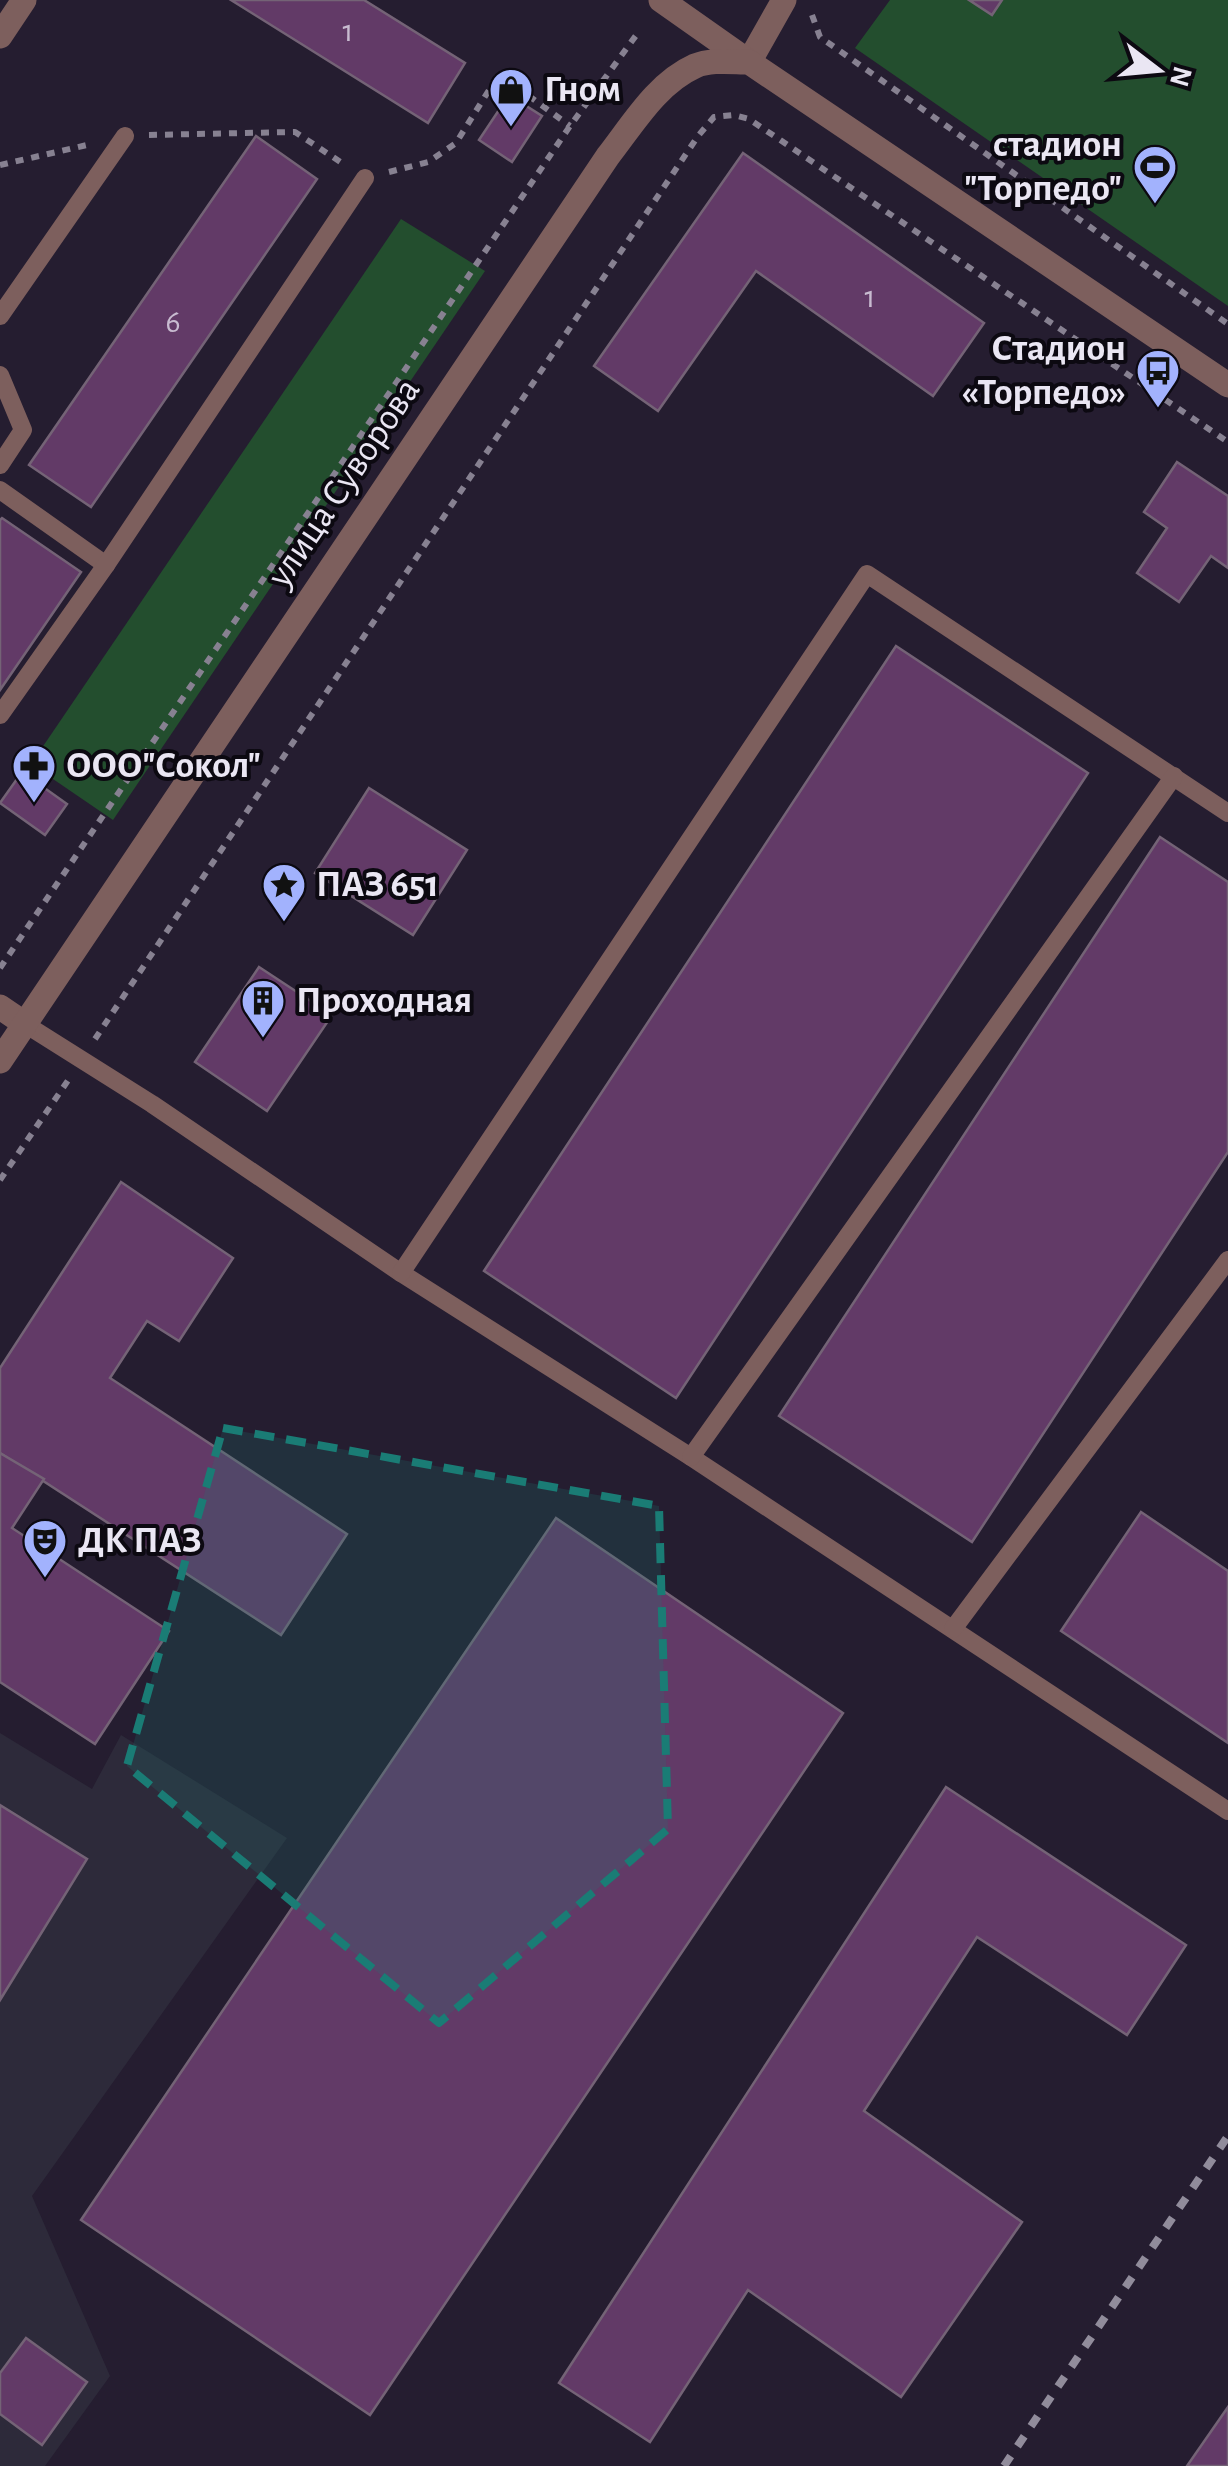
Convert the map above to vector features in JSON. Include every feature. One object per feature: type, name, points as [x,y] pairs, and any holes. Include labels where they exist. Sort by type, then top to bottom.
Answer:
[{"type":"street","points":[[0,36],[24,0]]},
{"type":"street","points":[[661,0],[1228,385]]},
{"type":"street","points":[[749,62],[784,0]]},
{"type":"street","name":"улица Суворова","points":[[0,1061],[608,156],[662,88],[696,66],[721,61],[749,62]]},
{"type":"street","points":[[0,1007],[25,1024]]},
{"type":"lane","points":[[0,316],[125,136]]},
{"type":"lane","points":[[0,715],[106,566],[365,178]]},
{"type":"lane","points":[[0,374],[23,430],[0,464]]},
{"type":"lane","points":[[0,490],[106,566]]},
{"type":"lane","points":[[401,1274],[867,574],[1228,814]]},
{"type":"lane","points":[[690,1457],[1174,776]]},
{"type":"lane","points":[[25,1024],[152,1104],[401,1274],[690,1457],[1228,1811]]},
{"type":"lane","points":[[953,1629],[1228,1260]]},
{"type":"path","points":[[806,0],[820,37],[1228,324]]},
{"type":"path","points":[[0,968],[570,126],[640,30]]},
{"type":"path","points":[[0,165],[125,136],[294,132],[365,178],[428,162],[456,143],[498,74],[570,126]]},
{"type":"path","points":[[128,990],[687,152],[714,118],[749,118],[1228,442]]},
{"type":"highlighted area","points":[[223,1428],[659,1506],[668,1829],[439,2023],[127,1766]]},
{"type":"shaded area","points":[[0,1733],[92,1789],[121,1735],[287,1838],[32,2196],[110,2376],[45,2466],[0,2466]]},
{"type":"green space","name":"стадион \"Торпедо\"","points":[[890,0],[969,0],[992,15],[1002,0],[1228,0],[1228,306],[855,48]]},
{"type":"green space","points":[[401,219],[485,271],[113,820],[31,764]]},
{"type":"building","points":[[231,0],[364,0],[465,63],[428,123]]},
{"type":"building","points":[[969,0],[1002,0],[992,15]]},
{"type":"building","name":"Гном","points":[[509,95],[542,116],[512,162],[479,140]]},
{"type":"building","points":[[256,136],[317,179],[91,507],[29,465]]},
{"type":"building","points":[[743,153],[984,323],[933,396],[756,271],[658,411],[594,366]]},
{"type":"building","points":[[1177,462],[1228,496],[1228,568],[1211,556],[1179,602],[1137,573],[1167,528],[1144,512]]},
{"type":"building","points":[[0,520],[81,572],[0,690]]},
{"type":"building","points":[[896,646],[1088,773],[676,1398],[484,1271]]},
{"type":"building","name":"ООО\"Сокол\"","points":[[22,772],[67,804],[45,835],[0,803]]},
{"type":"building","points":[[369,788],[467,850],[413,935],[315,873]]},
{"type":"building","points":[[1160,837],[1228,882],[1228,1152],[972,1542],[779,1416]]},
{"type":"building","name":"Проходная","points":[[259,967],[332,1015],[267,1111],[195,1062]]},
{"type":"building","points":[[121,1182],[233,1258],[179,1341],[147,1321],[110,1378],[347,1534],[281,1635],[0,1453],[0,1368]]},
{"type":"building","name":"ДК ПАЗ","points":[[0,1453],[44,1479],[12,1528],[169,1631],[95,1744],[0,1682]]},
{"type":"building","points":[[1141,1512],[1228,1571],[1228,1743],[1061,1631]]},
{"type":"building","points":[[556,1518],[843,1713],[370,2415],[81,2220]]},
{"type":"building","points":[[946,1787],[1186,1945],[1127,2035],[977,1937],[864,2111],[1022,2222],[901,2397],[748,2290],[650,2442],[559,2383]]},
{"type":"building","points":[[0,1805],[87,1859],[0,2000]]},
{"type":"building","points":[[26,2338],[87,2382],[42,2445],[0,2414],[0,2373]]},
{"type":"building","points":[[1228,2407],[1228,2466],[1187,2466]]},
{"type":"railway","points":[[1004,2466],[1228,2136]]},
{"type":"place","name":"Гном","points":[[511,128]]},
{"type":"place","name":"стадион \"Торпедо\"","points":[[1155,205]]},
{"type":"place","name":"Стадион «Торпедо»","points":[[1158,409]]},
{"type":"place","name":"ООО\"Сокол\"","points":[[34,804]]},
{"type":"place","name":"ПАЗ 651","points":[[284,923]]},
{"type":"place","name":"Проходная","points":[[263,1039]]},
{"type":"place","name":"ДК ПАЗ","points":[[45,1579]]}]
